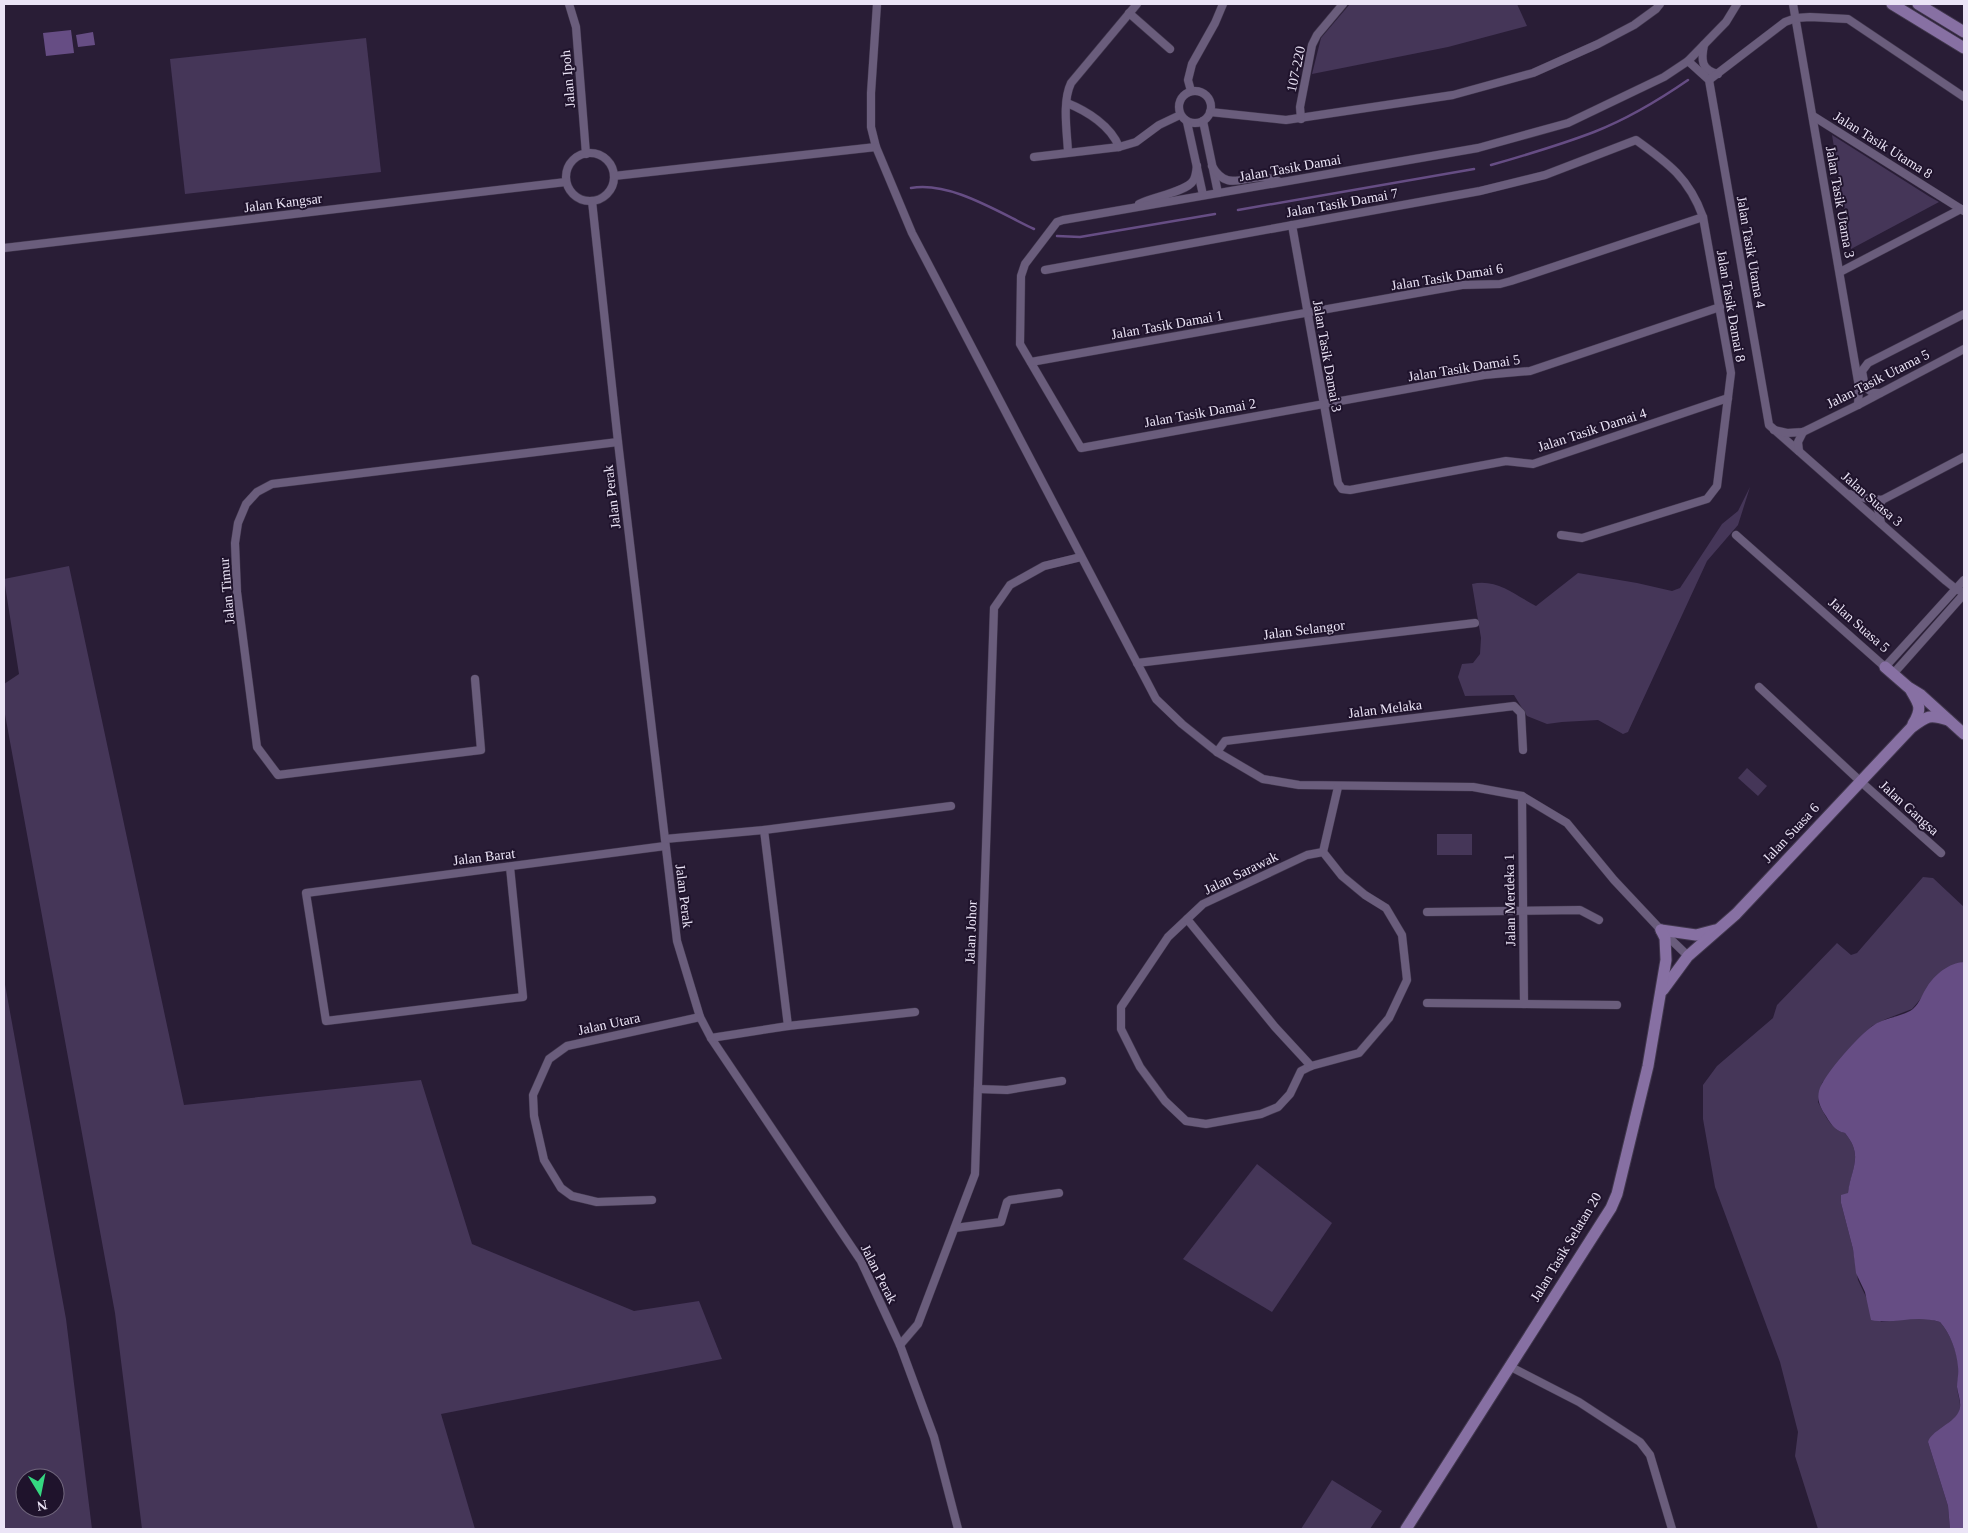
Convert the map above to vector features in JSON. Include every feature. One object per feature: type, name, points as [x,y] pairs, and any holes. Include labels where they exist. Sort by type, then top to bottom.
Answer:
[{"type":"street","name":"Jalan Ipoh","points":[[569,4],[576,27],[586,154]]},
{"type":"street","points":[[877,4],[871,93],[871,127],[876,147],[899,206],[916,242],[1156,699],[1182,724],[1217,752],[1263,778],[1299,785],[1338,787],[1473,787],[1522,796],[1568,823],[1614,880],[1688,956]]},
{"type":"street","points":[[1068,152],[1068,88],[1137,4]]},
{"type":"street","points":[[1191,91],[1188,80],[1192,64],[1215,23],[1223,4]]},
{"type":"street","name":"107-220","points":[[1302,119],[1300,107],[1312,45],[1317,35],[1343,4]]},
{"type":"street","points":[[1210,112],[1286,120],[1302,119],[1453,95],[1533,72],[1598,44],[1634,25],[1660,4]]},
{"type":"street","name":"Jalan Tasik Damai","points":[[1081,448],[1020,344],[1021,276],[1025,264],[1057,222],[1478,148],[1568,122],[1598,110],[1664,77],[1688,61],[1726,22],[1737,4]]},
{"type":"street","name":"Jalan Tasik Utama 3","points":[[1793,4],[1853,348],[1859,387],[1858,405]]},
{"type":"street","points":[[1892,4],[1964,48]]},
{"type":"street","points":[[1918,4],[1964,32]]},
{"type":"street","points":[[1129,14],[1170,49]]},
{"type":"street","points":[[1688,61],[1709,80],[1785,22],[1810,16],[1848,19],[1964,97]]},
{"type":"street","points":[[1704,45],[1703,66],[1711,72],[1718,74]]},
{"type":"street","name":"Jalan Tasik Utama 4","points":[[1709,80],[1767,421],[1771,428]]},
{"type":"street","points":[[1191,91],[1205,94],[1210,103],[1210,112],[1203,121],[1192,124],[1187,122],[1178,110],[1180,100],[1186,93],[1191,91]]},
{"type":"street","points":[[1067,103],[1083,109],[1115,136],[1119,147]]},
{"type":"street","points":[[1034,157],[1119,147],[1136,142],[1159,125],[1180,115]]},
{"type":"street","name":"Jalan Tasik Utama 8","points":[[1813,116],[1963,210]]},
{"type":"street","points":[[1203,121],[1218,193]]},
{"type":"street","points":[[1187,122],[1203,195]]},
{"type":"street","name":"Jalan Tasik Damai 8","points":[[1561,534],[1582,538],[1707,499],[1717,486],[1731,373],[1703,217],[1696,199],[1671,166],[1636,140]]},
{"type":"street","name":"Jalan Tasik Damai 7","points":[[1046,270],[1480,191],[1536,177],[1596,157],[1636,140]]},
{"type":"street","points":[[614,176],[876,147]]},
{"type":"street","points":[[586,154],[600,156],[606,160],[614,176],[609,192],[604,197],[592,201],[578,199],[570,191],[566,182],[568,169],[572,162],[578,156],[586,154]]},
{"type":"street","points":[[1133,208],[1150,198],[1187,187],[1194,179],[1197,166]]},
{"type":"street","points":[[1212,166],[1220,178],[1226,180],[1264,177],[1280,182]]},
{"type":"street","name":"Jalan Kangsar","points":[[4,248],[566,182]]},
{"type":"street","name":"Jalan Perak","points":[[592,201],[618,442],[677,941],[700,1017],[711,1038],[861,1261],[900,1345],[934,1436],[958,1529]]},
{"type":"street","points":[[1840,272],[1963,210]]},
{"type":"street","name":"Jalan Tasik Damai 6","points":[[1307,313],[1462,286],[1500,284],[1703,217]]},
{"type":"street","name":"Jalan Tasik Damai 3","points":[[1292,225],[1323,404],[1338,483],[1342,489]]},
{"type":"street","name":"Jalan Tasik Damai 5","points":[[1323,404],[1484,374],[1530,371],[1720,307]]},
{"type":"street","name":"Jalan Tasik Damai 1","points":[[1031,362],[1307,313]]},
{"type":"street","points":[[1880,393],[1873,393],[1865,387],[1862,371],[1871,361],[1964,314]]},
{"type":"street","points":[[1853,348],[1860,357],[1871,361]]},
{"type":"street","name":"Jalan Tasik Utama 5","points":[[1771,428],[1787,433],[1802,432],[1858,405],[1964,349]]},
{"type":"street","name":"Jalan Tasik Damai 4","points":[[1342,489],[1350,490],[1506,461],[1533,464],[1728,398]]},
{"type":"street","name":"Jalan Tasik Damai 2","points":[[1081,448],[1323,404]]},
{"type":"street","name":"Jalan Suasa 3","points":[[1771,428],[1881,523],[1963,598]]},
{"type":"street","points":[[1798,451],[1798,442],[1802,432]]},
{"type":"street","name":"Jalan Timur","points":[[475,679],[481,750],[278,775],[257,747],[237,592],[235,543],[238,522],[246,504],[257,492],[272,484],[618,442]]},
{"type":"street","points":[[1846,493],[1882,500],[1964,458]]},
{"type":"street","points":[[1881,523],[1878,508],[1882,500]]},
{"type":"street","name":"Jalan Suasa 5","points":[[1736,536],[1889,671],[1921,695],[1964,734]]},
{"type":"street","name":"Jalan Johor","points":[[900,1345],[918,1324],[975,1174],[994,608],[1010,585],[1044,566],[1081,557]]},
{"type":"street","points":[[1889,671],[1964,580]]},
{"type":"street","points":[[1889,671],[1963,598]]},
{"type":"street","name":"Jalan Selangor","points":[[1137,663],[1475,623]]},
{"type":"street","name":"Jalan Gangsa","points":[[1759,687],[1941,853]]},
{"type":"street","name":"Jalan Suasa 6","points":[[1908,687],[1920,708],[1919,714],[1911,728]]},
{"type":"street","name":"Jalan Melaka","points":[[1217,752],[1225,741],[1514,706],[1521,713],[1523,750]]},
{"type":"street","name":"Jalan Suasa 6","points":[[1688,956],[1736,914],[1911,728],[1928,716],[1948,720]]},
{"type":"street","points":[[1187,919],[1268,1019],[1312,1066],[1359,1053],[1389,1018],[1407,980],[1402,935],[1386,908],[1342,876],[1323,852],[1338,787]]},
{"type":"street","name":"Jalan Merdeka 1","points":[[1522,796],[1524,1004]]},
{"type":"street","name":"Jalan Barat","points":[[510,866],[523,997],[326,1021],[306,893],[665,843],[951,806]]},
{"type":"street","points":[[764,830],[788,1026]]},
{"type":"street","name":"Jalan Sarawak","points":[[1312,1066],[1301,1071],[1290,1094],[1278,1107],[1261,1114],[1206,1124],[1186,1121],[1165,1101],[1140,1067],[1121,1029],[1121,1007],[1168,937],[1203,904],[1307,855],[1323,852]]},
{"type":"street","points":[[1427,912],[1580,910],[1600,920]]},
{"type":"street","points":[[1661,930],[1696,936],[1718,929]]},
{"type":"street","points":[[1660,993],[1666,960],[1666,945],[1661,930]]},
{"type":"street","name":"Jalan Tasik Selatan 20","points":[[1406,1529],[1611,1208],[1618,1194],[1648,1066],[1660,993],[1688,956]]},
{"type":"street","points":[[1427,1003],[1616,1005]]},
{"type":"street","points":[[711,1038],[788,1026],[914,1012]]},
{"type":"street","name":"Jalan Utara","points":[[652,1200],[597,1202],[572,1196],[561,1188],[544,1160],[534,1116],[533,1095],[549,1059],[567,1046],[700,1017]]},
{"type":"street","points":[[978,1089],[1007,1090],[1062,1081]]},
{"type":"street","points":[[954,1228],[1000,1222],[1003,1218],[1007,1202],[1010,1200],[1059,1193]]},
{"type":"street","points":[[1509,1366],[1579,1402],[1640,1442],[1650,1455],[1672,1529]]},
{"type":"shaded area","points":[[1350,4],[1517,4],[1527,26],[1448,47],[1312,74],[1321,38]]},
{"type":"shaded area","points":[[71,30],[74,53],[46,56],[43,33]]},
{"type":"shaded area","points":[[93,32],[95,45],[78,47],[76,35]]},
{"type":"shaded area","points":[[366,38],[381,172],[185,194],[170,59]]},
{"type":"shaded area","points":[[1832,135],[1930,197],[1939,202],[1851,249]]},
{"type":"shaded area","points":[[1750,487],[1738,525],[1707,561],[1628,732],[1623,734],[1598,720],[1547,724],[1527,716],[1514,695],[1465,696],[1458,677],[1462,664],[1473,663],[1480,654],[1481,638],[1472,584],[1489,583],[1497,585],[1536,606],[1578,573],[1672,591],[1680,588],[1722,524],[1738,511]]},
{"type":"shaded area","points":[[69,566],[184,1105],[421,1080],[472,1244],[634,1311],[699,1301],[722,1359],[441,1414],[475,1529],[142,1529],[115,1313],[4,709],[4,684],[19,674],[4,579]]},
{"type":"shaded area","points":[[1747,768],[1767,786],[1758,796],[1738,778]]},
{"type":"shaded area","points":[[1437,834],[1472,834],[1472,855],[1437,855]]},
{"type":"shaded area","points":[[1923,877],[1933,878],[1964,907],[1964,962],[1923,996],[1912,1009],[1872,1026],[1852,1045],[1822,1083],[1818,1102],[1828,1120],[1845,1133],[1854,1149],[1855,1162],[1848,1194],[1841,1203],[1853,1249],[1858,1280],[1867,1299],[1881,1322],[1921,1317],[1940,1322],[1950,1337],[1955,1350],[1959,1369],[1957,1388],[1960,1409],[1953,1420],[1928,1442],[1948,1506],[1950,1529],[1818,1529],[1795,1456],[1798,1432],[1780,1362],[1715,1187],[1703,1119],[1703,1085],[1717,1066],[1773,1018],[1777,1005],[1837,943],[1851,955],[1857,953]]},
{"type":"shaded area","points":[[1964,962],[1964,1529],[1950,1529],[1948,1506],[1928,1442],[1933,1434],[1955,1417],[1959,1410],[1958,1370],[1955,1349],[1940,1322],[1922,1319],[1871,1320],[1865,1292],[1856,1273],[1853,1249],[1841,1203],[1841,1195],[1848,1193],[1855,1162],[1854,1149],[1845,1133],[1830,1123],[1821,1108],[1818,1097],[1827,1075],[1860,1037],[1879,1022],[1913,1009],[1930,982],[1938,974],[1953,964]]},
{"type":"shaded area","points":[[4,979],[66,1319],[92,1529],[4,1529]]},
{"type":"shaded area","points":[[1257,1164],[1332,1223],[1272,1312],[1183,1259]]},
{"type":"shaded area","points":[[1332,1480],[1382,1511],[1370,1529],[1301,1529]]},
{"type":"waterway","points":[[1491,165],[1556,146],[1606,127],[1642,109],[1688,80]]},
{"type":"waterway","points":[[1238,210],[1474,169]]},
{"type":"waterway","points":[[911,188],[926,187],[958,193],[1034,229]]},
{"type":"waterway","points":[[1057,236],[1080,237],[1215,214]]}]
